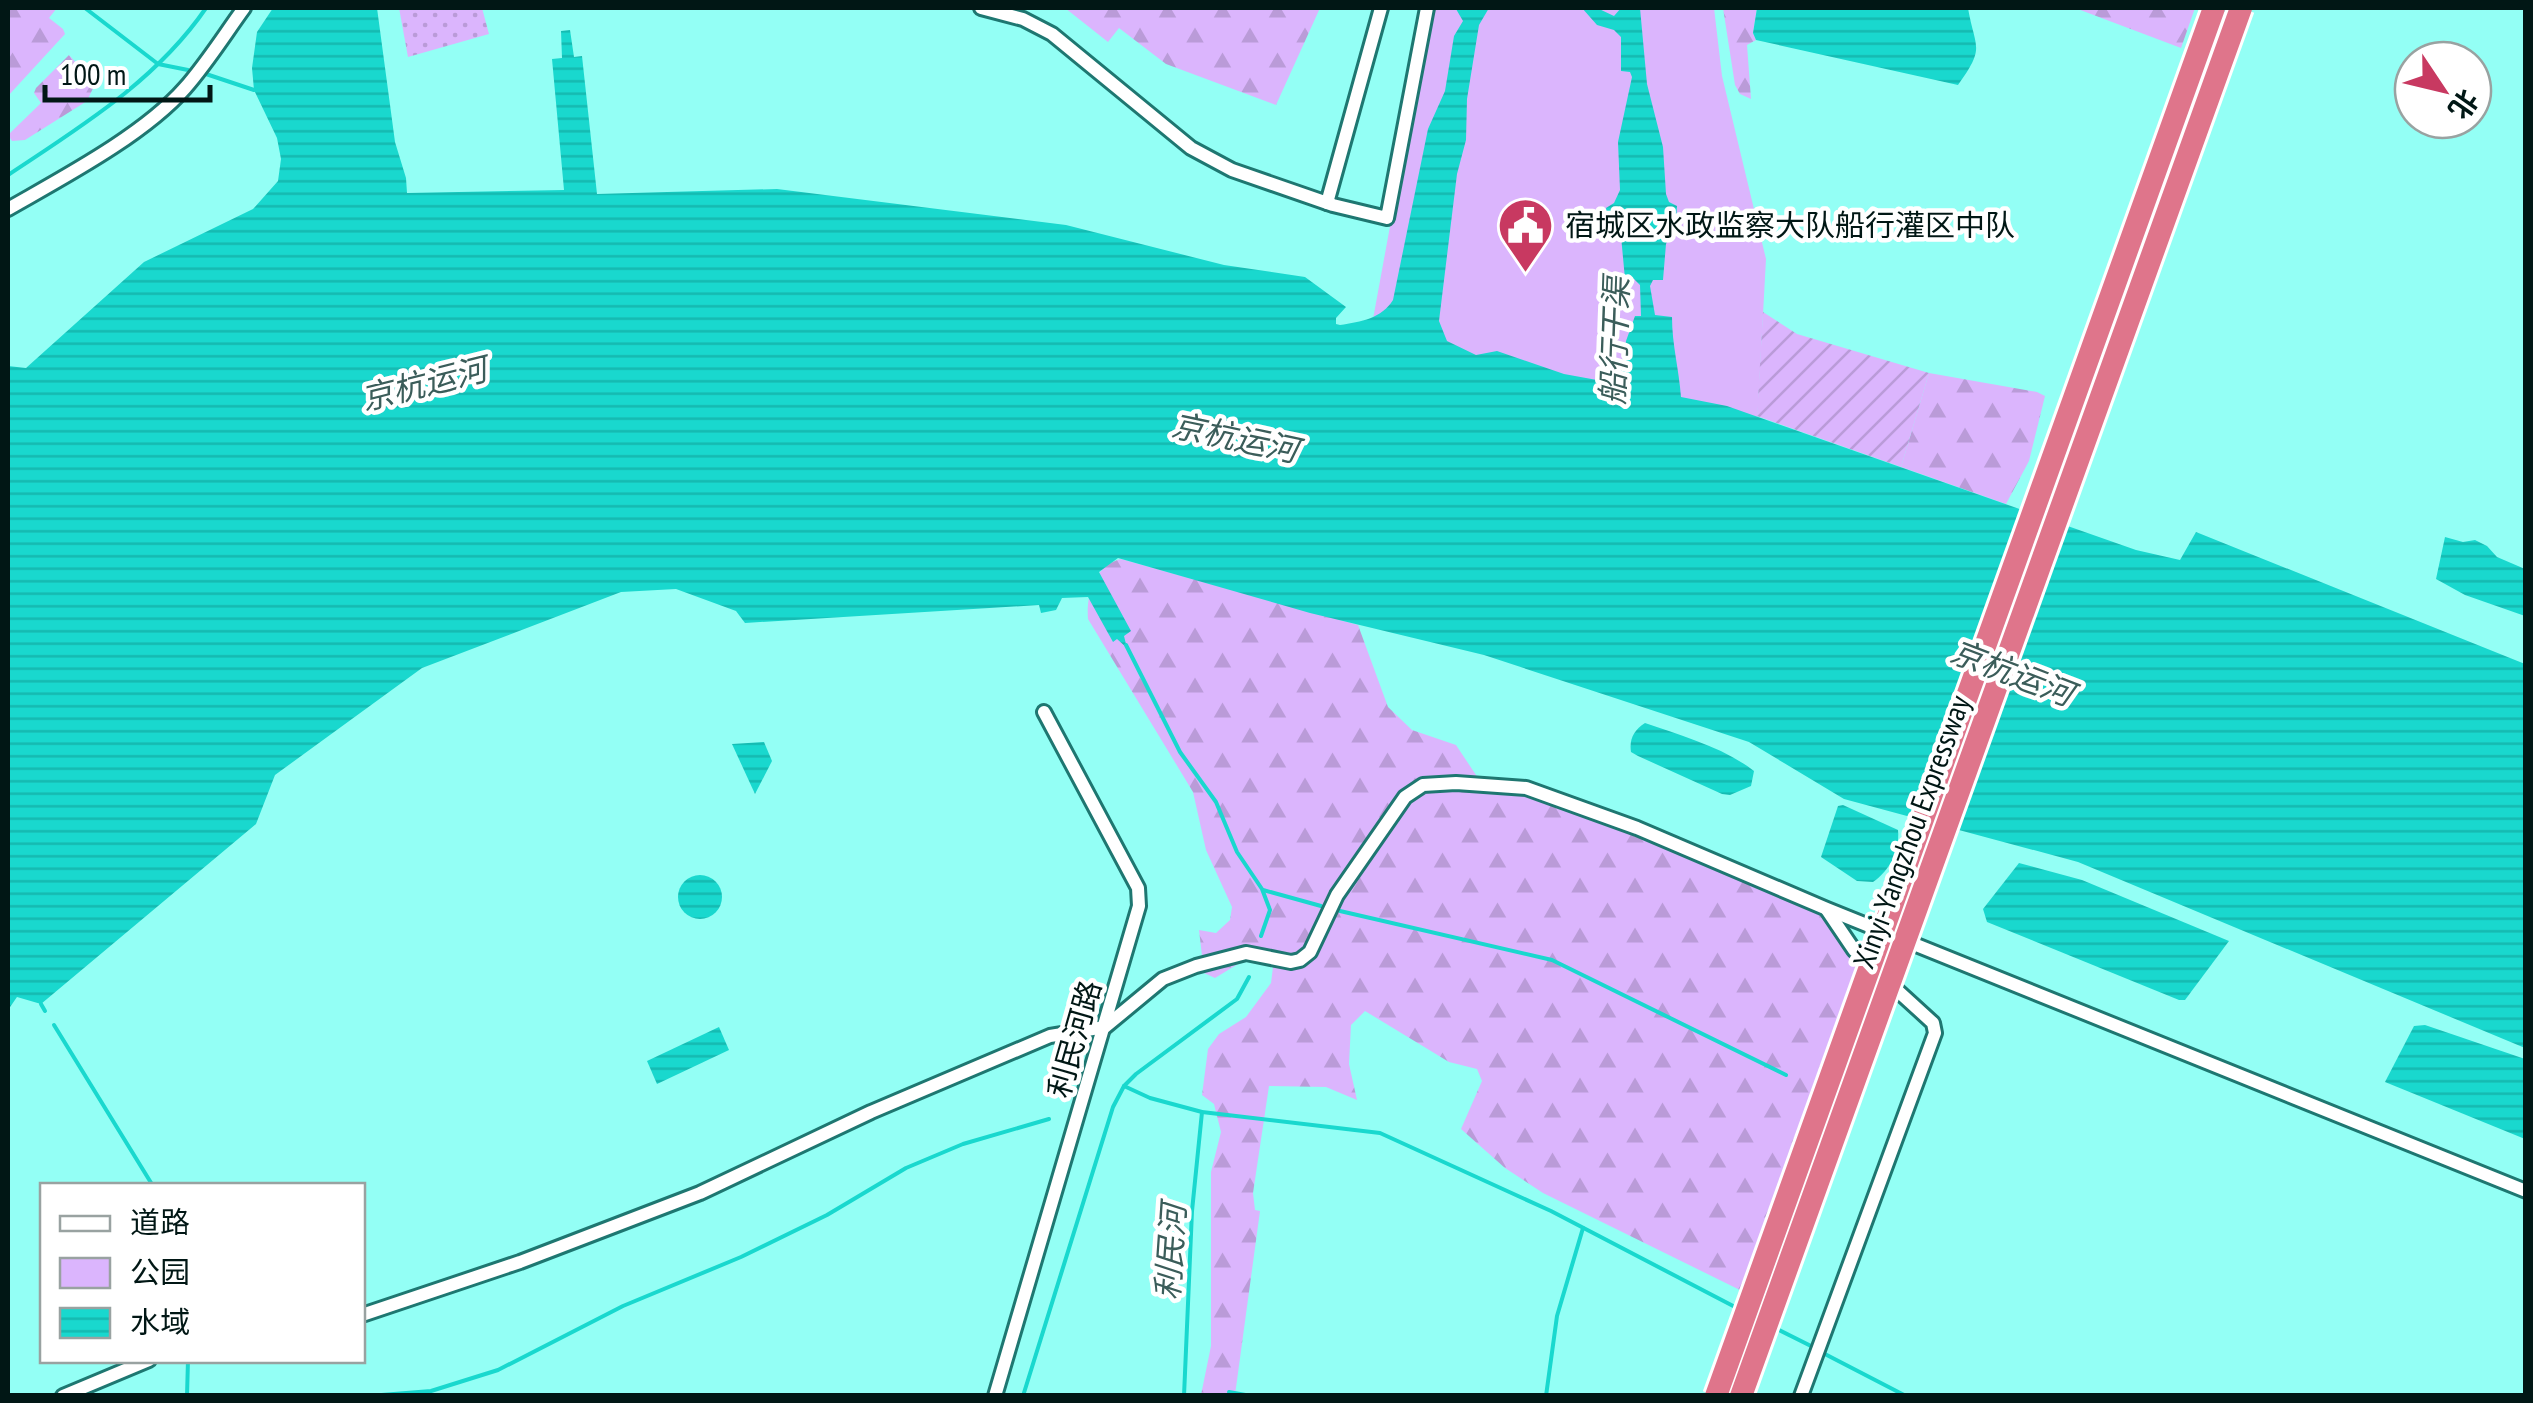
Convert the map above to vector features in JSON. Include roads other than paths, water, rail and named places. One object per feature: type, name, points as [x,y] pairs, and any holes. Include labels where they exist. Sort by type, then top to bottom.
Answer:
[{"type":"highway","name":"Xinyi-Yangzhou Expressway","points":[[1716,1396],[2214,8]]},
{"type":"highway","name":"Xinyi-Yangzhou Expressway","points":[[1741,1396],[2241,8]]},
{"type":"street","points":[[8,209],[142,126],[170,104],[244,8]]},
{"type":"street","points":[[982,8],[1023,20],[1052,34],[1191,148],[1242,174],[1327,203],[1387,218],[1427,8]]},
{"type":"street","points":[[1327,203],[1382,8]]},
{"type":"street","name":"利民河路","points":[[995,1396],[1139,906],[1138,888],[1044,712]]},
{"type":"street","points":[[365,1315],[520,1262],[712,1188],[826,1132],[1050,1036],[1104,1027],[1163,979],[1196,966],[1246,953],[1291,962],[1300,960],[1310,952],[1337,895],[1405,797],[1423,786],[1488,783],[1526,788],[1637,828],[1827,909],[2526,1191]]},
{"type":"street","points":[[1804,1389],[1935,1033],[1933,1024],[1854,950],[1827,909]]},
{"type":"street","points":[[63,1396],[142,1363]]},
{"type":"water","name":"京杭运河","points":[[273,8],[377,8],[395,142],[407,193],[564,190],[552,59],[562,58],[561,31],[570,30],[574,57],[582,56],[597,194],[777,189],[1066,225],[1224,265],[1305,277],[1346,307],[1336,318],[1340,325],[1377,315],[1393,300],[1428,129],[1445,91],[1454,36],[1463,21],[1456,9],[1489,8],[1479,25],[1467,99],[1466,140],[1457,174],[1439,321],[1447,341],[1476,355],[1497,351],[1564,374],[1619,384],[1626,341],[1635,316],[1641,316],[1640,285],[1634,279],[1625,279],[1621,236],[1608,221],[1606,208],[1614,203],[1620,190],[1618,142],[1632,77],[1630,72],[1621,71],[1621,37],[1614,30],[1597,25],[1582,8],[1597,8],[1614,16],[1621,8],[1640,8],[1647,84],[1663,147],[1666,194],[1669,202],[1677,206],[1676,221],[1666,244],[1663,280],[1653,280],[1650,286],[1655,315],[1672,317],[1681,397],[1727,406],[2136,550],[2180,560],[2196,532],[2525,664],[2525,1048],[2078,862],[1844,799],[1749,742],[1484,655],[1310,613],[1118,558],[1099,572],[1131,631],[1124,636],[1127,648],[1117,639],[1113,642],[1088,597],[1062,598],[1056,610],[1041,613],[1039,605],[745,623],[736,611],[676,589],[621,592],[422,668],[275,775],[256,824],[41,1004],[17,997],[8,1010],[8,366],[26,368],[144,262],[253,209],[278,181],[281,159],[277,138],[254,90],[252,68],[257,32]]},
{"type":"water","points":[[1757,8],[1968,8],[1975,54],[1958,85],[1756,40],[1753,33]]},
{"type":"water","points":[[2445,537],[2463,542],[2475,540],[2497,557],[2525,569],[2525,616],[2465,595],[2436,579]]},
{"type":"water","points":[[1645,723],[1729,755],[1754,771],[1751,786],[1730,795],[1722,794],[1631,752],[1633,735]]},
{"type":"water","points":[[764,742],[772,761],[755,794],[732,744]]},
{"type":"water","points":[[1838,806],[1898,830],[1893,859],[1873,882],[1857,881],[1821,857]]},
{"type":"water","points":[[2019,863],[2082,880],[2229,941],[2185,1000],[2179,1000],[1987,922],[1983,909]]},
{"type":"water","points":[[700,875],[715,882],[722,897],[715,912],[700,919],[685,912],[678,897],[685,882]]},
{"type":"water","points":[[2425,1025],[2525,1059],[2525,1139],[2385,1082],[2414,1026]]},
{"type":"water","points":[[719,1027],[729,1050],[657,1084],[647,1061]]},
{"type":"waterway","points":[[85,8],[158,64],[188,70]]},
{"type":"waterway","points":[[8,175],[140,80],[206,8]]},
{"type":"waterway","points":[[206,74],[254,90]]},
{"type":"waterway","points":[[1126,645],[1180,752],[1216,802],[1237,852],[1262,889],[1270,910],[1261,936]]},
{"type":"waterway","points":[[1263,890],[1321,906]]},
{"type":"waterway","points":[[1340,911],[1552,960],[1786,1075]]},
{"type":"waterway","points":[[1023,1396],[1113,1107],[1124,1086],[1237,999],[1249,977]]},
{"type":"waterway","points":[[41,1004],[45,1011]]},
{"type":"waterway","points":[[54,1025],[151,1183]]},
{"type":"waterway","points":[[1124,1086],[1150,1098],[1202,1112],[1380,1133],[1551,1211],[1737,1308]]},
{"type":"waterway","name":"利民河","points":[[1184,1396],[1192,1211],[1202,1112]]},
{"type":"waterway","points":[[369,1396],[431,1391],[498,1370],[623,1306],[741,1257],[827,1215],[906,1168],[963,1144],[1049,1119]]},
{"type":"waterway","points":[[1546,1396],[1557,1316],[1583,1228]]},
{"type":"waterway","points":[[1777,1329],[1813,1347]]},
{"type":"waterway","points":[[1821,1352],[1906,1396]]},
{"type":"waterway","points":[[187,1396],[188,1363]]},
{"type":"waterway","points":[[1229,1392],[1251,1396]]},
{"type":"place","name":"宿城区水政监察大队船行灌区中队","points":[[1526,275]]},
{"type":"water label","name":"船行干渠","points":[[1615,341]]}]
